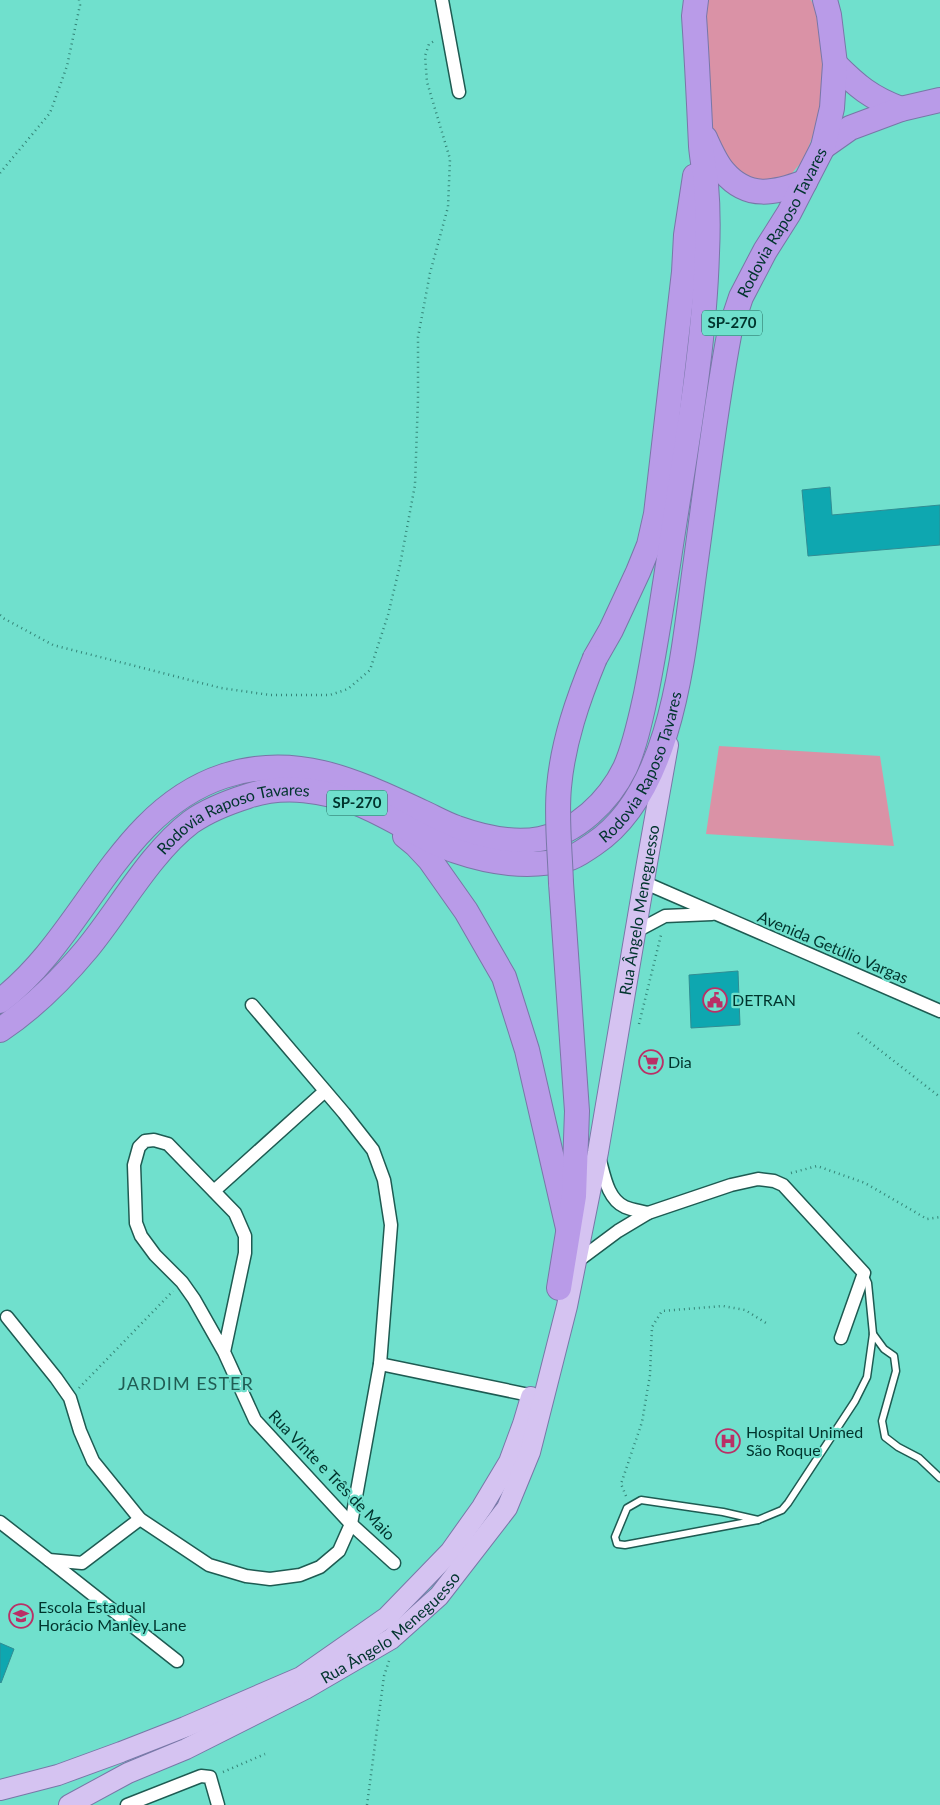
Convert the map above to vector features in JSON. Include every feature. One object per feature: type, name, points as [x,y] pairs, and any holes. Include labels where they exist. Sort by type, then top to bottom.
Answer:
[{"type":"highway","name":"Rodovia Raposo Tavares","points":[[0,1030],[37,1002],[88,948],[166,846],[191,823],[219,807],[252,795],[279,790],[308,790],[342,798],[361,804],[446,848],[482,860],[510,864],[531,864],[569,859],[612,831],[642,788],[652,768],[663,739],[681,666],[730,330],[741,297],[824,147],[832,108],[834,64],[829,15],[825,0]]},
{"type":"highway","name":"Rodovia Raposo Tavares","points":[[0,1001],[14,991],[46,958],[132,840],[158,814],[189,792],[223,776],[261,767],[295,767],[328,773],[357,782],[455,828],[509,840],[540,839],[568,830],[590,813],[610,792],[625,767],[636,734],[655,648],[703,332],[707,250],[706,187],[692,5]]},
{"type":"highway","points":[[834,64],[858,87],[880,101],[901,109]]},
{"type":"highway","points":[[824,147],[850,128],[901,109],[940,100]]},
{"type":"highway","points":[[701,140],[723,172],[738,184],[750,190],[760,192],[780,191],[805,182]]},
{"type":"highway","points":[[559,1288],[574,1196],[577,1110],[561,882],[559,787],[567,740],[580,694],[595,658],[611,630],[638,572],[649,545],[656,514],[680,309],[686,235],[701,140]]},
{"type":"highway","points":[[383,816],[430,860],[466,911],[504,977],[527,1050],[568,1228]]},
{"type":"main road","name":"Rua Ângelo Meneguesso","points":[[0,1790],[58,1775],[121,1752],[185,1727],[301,1677],[387,1617],[450,1552],[482,1507],[509,1462],[523,1424],[538,1397],[564,1319],[598,1152],[681,666]]},
{"type":"main road","name":"Rua Ângelo Meneguesso","points":[[69,1805],[128,1773],[186,1749],[305,1690],[390,1639],[439,1596],[507,1508],[530,1452],[538,1397],[559,1288]]},
{"type":"street","points":[[445,1],[448,34],[458,92]]},
{"type":"street","name":"Avenida Getúlio Vargas","points":[[643,882],[940,1011]]},
{"type":"street","name":"Avenida Getúlio Vargas","points":[[635,932],[665,916],[714,914]]},
{"type":"street","points":[[7,1318],[70,1398],[80,1431],[93,1461],[140,1519],[209,1565],[246,1576],[270,1579],[300,1575],[320,1566],[338,1551],[351,1524],[380,1364],[391,1225],[384,1180],[373,1150],[326,1091],[252,1005]]},
{"type":"street","points":[[214,1191],[326,1091]]},
{"type":"street","name":"Rua Vinte e Três de Maio","points":[[224,1352],[245,1253],[245,1236],[235,1213],[168,1144],[154,1140],[145,1141],[139,1147],[134,1165],[136,1223],[141,1236],[155,1254],[182,1282],[194,1299],[224,1352],[255,1420],[351,1524],[394,1563]]},
{"type":"street","points":[[598,1152],[610,1191],[616,1199],[624,1207],[648,1213]]},
{"type":"street","points":[[575,1263],[618,1231],[648,1213],[732,1185],[758,1179],[768,1180],[783,1185],[864,1273],[841,1338]]},
{"type":"street","points":[[380,1364],[538,1397]]},
{"type":"street","points":[[49,1560],[82,1563],[140,1519]]},
{"type":"street","points":[[0,1522],[177,1661]]},
{"type":"street","points":[[127,1805],[201,1776],[210,1778],[218,1805]]},
{"type":"lane","points":[[758,1520],[723,1512],[641,1500],[629,1506],[615,1537],[617,1544],[625,1545],[758,1520],[782,1510],[855,1401],[867,1377],[873,1334],[868,1283],[864,1273]]},
{"type":"lane","points":[[873,1334],[884,1350],[894,1356],[896,1371],[882,1421],[885,1437],[898,1447],[919,1458],[940,1478]]},
{"type":"path","points":[[0,173],[50,113],[67,66],[80,5],[79,0]]},
{"type":"path","points":[[0,615],[2,618],[52,644],[221,688],[270,695],[330,695],[348,689],[370,670],[388,615],[400,565],[415,485],[418,337],[430,273],[448,207],[450,159],[427,82],[425,56],[429,44],[448,34]]},
{"type":"path","points":[[858,1033],[940,1098]]},
{"type":"path","points":[[768,1180],[818,1166],[865,1184],[928,1219],[940,1217]]},
{"type":"path","points":[[70,1398],[182,1282]]},
{"type":"path","points":[[629,1506],[621,1484],[642,1422],[650,1375],[652,1327],[662,1311],[722,1306],[745,1310],[766,1323]]},
{"type":"path","points":[[367,1805],[384,1676],[396,1634]]},
{"type":"path","points":[[210,1778],[265,1754]]},
{"type":"shaded area","points":[[708,0],[811,0],[816,9],[826,73],[818,122],[804,159],[788,178],[746,182],[726,161],[710,125],[702,26]]},
{"type":"shaded area","points":[[719,746],[880,756],[894,846],[706,834]]},
{"type":"building","points":[[830,487],[832,515],[940,505],[940,545],[808,556],[802,490]]},
{"type":"building","name":"DETRAN","points":[[738,971],[740,1025],[691,1028],[689,975]]},
{"type":"building","points":[[0,1643],[14,1649],[1,1683],[0,1682]]},
{"type":"place","name":"DETRAN","points":[[715,1000]]},
{"type":"place","name":"Dia","points":[[651,1062]]},
{"type":"place","name":"Hospital Unimed São Roque","points":[[728,1441]]},
{"type":"place","name":"Escola Estadual Horácio Manley Lane","points":[[21,1616]]},
{"type":"district","name":"JARDIM ESTER","points":[[186,1384]]}]
